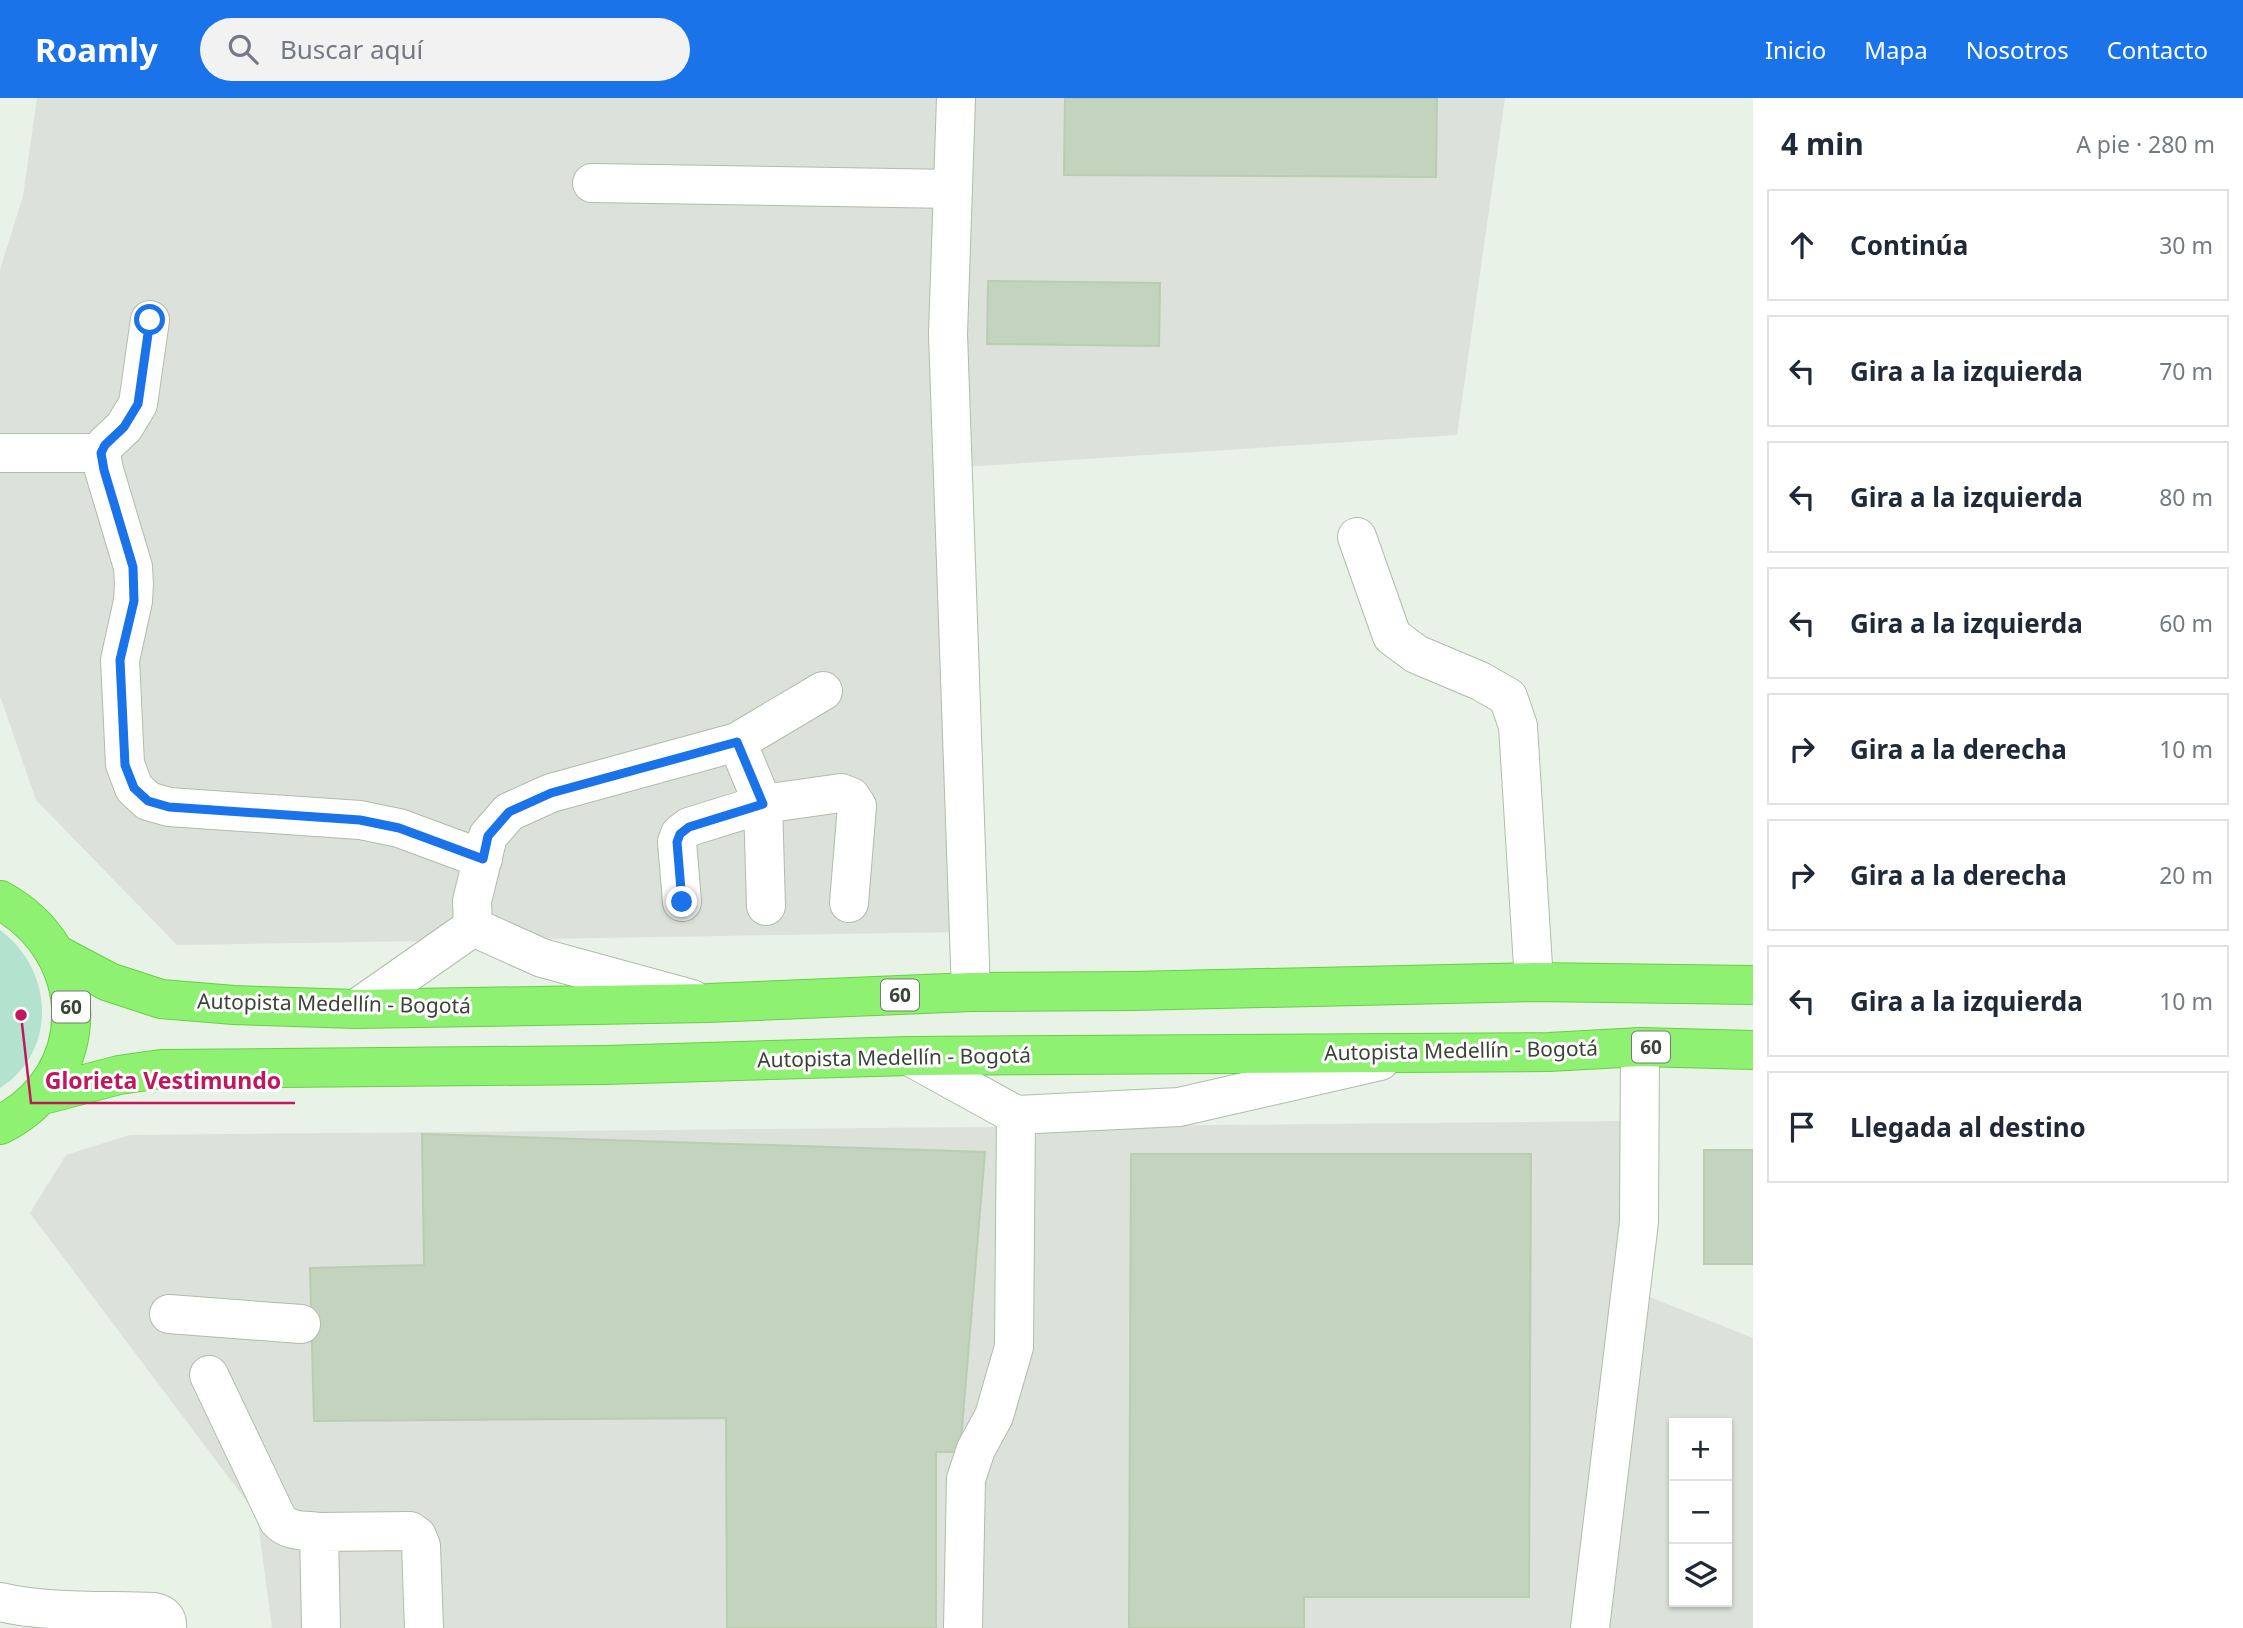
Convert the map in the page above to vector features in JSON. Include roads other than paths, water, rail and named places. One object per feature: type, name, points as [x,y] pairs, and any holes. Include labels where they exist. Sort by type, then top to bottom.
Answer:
[{"type":"highway","name":"Autopista Medellín - Bogotá","points":[[0,900],[34,923],[58,955],[71,997],[68,1041],[61,1062],[39,1096],[26,1109],[0,1125]]},
{"type":"highway","name":"Autopista Medellín - Bogotá","points":[[58,955],[109,982],[161,999],[234,1005],[356,1009],[708,1003],[971,992],[1534,982],[1753,985]]},
{"type":"highway","name":"Autopista Medellín - Bogotá","points":[[39,1096],[118,1075],[161,1069],[606,1065],[909,1056],[1549,1052],[1640,1047],[1753,1050]]},
{"type":"lane","points":[[956,98],[948,334],[971,992]]},
{"type":"lane","points":[[592,183],[953,189]]},
{"type":"lane","points":[[150,320],[138,404],[124,427],[105,445],[101,453],[133,567],[135,584],[134,601],[120,660],[125,765],[134,788],[148,801],[169,807],[360,820],[399,828],[483,859]]},
{"type":"lane","points":[[0,453],[101,453]]},
{"type":"lane","points":[[1357,537],[1392,636],[1416,654],[1480,681],[1508,697],[1518,726],[1534,982]]},
{"type":"lane","points":[[473,927],[472,901],[488,836],[509,812],[551,793],[737,742],[823,691]]},
{"type":"lane","points":[[737,742],[763,804],[766,906]]},
{"type":"lane","points":[[682,902],[677,842],[680,834],[689,827],[763,804],[841,793],[851,797],[857,806],[849,903]]},
{"type":"lane","points":[[473,927],[542,958],[708,1003]]},
{"type":"lane","points":[[356,1009],[473,927]]},
{"type":"lane","points":[[1590,1628],[1639,1223],[1640,1047]]},
{"type":"lane","points":[[909,1056],[1016,1115],[1179,1107],[1415,1053]]},
{"type":"lane","points":[[963,1628],[966,1479],[976,1449],[994,1416],[1014,1346],[1016,1115]]},
{"type":"lane","points":[[169,1314],[301,1324]]},
{"type":"lane","points":[[209,1375],[282,1525],[319,1532],[410,1531],[418,1536],[421,1546],[424,1628]]},
{"type":"lane","points":[[319,1532],[321,1628]]},
{"type":"lane","points":[[0,1602],[79,1619],[154,1612],[162,1614],[167,1628]]},
{"type":"place","name":"Glorieta Vestimundo","points":[[21,1015]]}]
